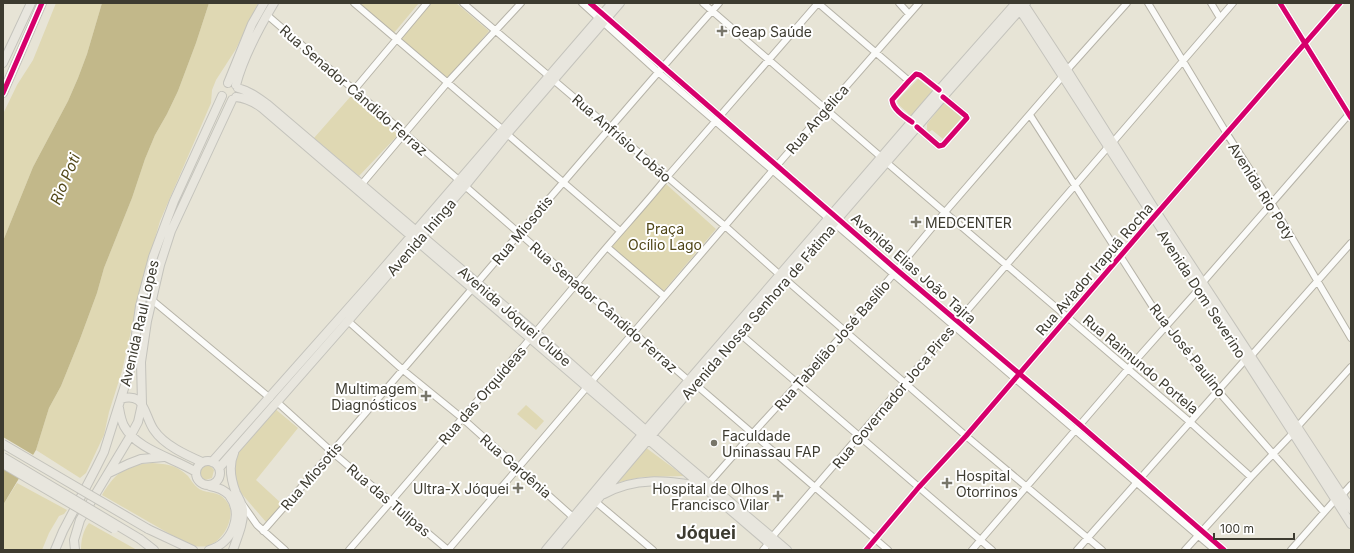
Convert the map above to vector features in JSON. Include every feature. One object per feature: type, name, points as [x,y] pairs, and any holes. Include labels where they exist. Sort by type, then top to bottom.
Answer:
[{"type":"main road","points":[[3,63],[30,3]]},
{"type":"main road","points":[[3,93],[6,77],[42,3]]},
{"type":"main road","points":[[228,83],[252,24],[264,3]]},
{"type":"main road","points":[[237,87],[231,82],[224,84],[221,92],[222,96],[225,98],[234,98],[238,93],[237,87],[243,65],[274,3]]},
{"type":"main road","name":"Avenida Ininga","points":[[603,18],[612,3]]},
{"type":"main road","name":"Avenida Ininga","points":[[219,468],[273,400],[463,184],[505,132],[603,18],[620,3]]},
{"type":"main road","name":"Avenida Dom Severino","points":[[1020,5],[1068,70],[1110,144],[1155,215],[1295,429],[1351,509]]},
{"type":"main road","name":"Avenida Dom Severino","points":[[1020,5],[1062,77],[1110,144]]},
{"type":"main road","name":"Avenida Nossa Senhora de Fátima","points":[[546,550],[647,435],[941,93],[1020,5]]},
{"type":"main road","name":"Avenida Jóquei Clube","points":[[237,87],[253,94],[266,104],[361,185],[416,236]]},
{"type":"main road","name":"Avenida Raul Lopes","points":[[55,550],[63,531],[104,452],[132,363],[140,306],[153,258],[174,201],[222,96]]},
{"type":"main road","name":"Avenida Jóquei Clube","points":[[234,98],[243,98],[252,101],[262,108],[416,236],[706,485],[777,550]]},
{"type":"main road","name":"Avenida Raul Lopes","points":[[75,549],[74,540],[80,520],[132,435],[138,422],[142,404],[141,362],[147,321],[160,265],[171,231],[234,98]]},
{"type":"main road","name":"Avenida Ininga","points":[[212,462],[348,321],[416,236]]},
{"type":"main road","name":"Avenida Nossa Senhora de Fátima","points":[[692,382],[739,333],[783,277]]},
{"type":"main road","points":[[196,472],[149,449],[132,435],[124,426],[120,403],[132,398],[139,401],[142,404],[148,420],[158,435],[188,456],[202,462],[212,462],[219,468],[220,477],[236,493]]},
{"type":"main road","name":"Avenida Dom Severino","points":[[1295,429],[1335,500],[1351,524]]},
{"type":"main road","name":"Avenida Nossa Senhora de Fátima","points":[[555,550],[602,495],[647,435]]},
{"type":"main road","points":[[3,444],[182,550]]},
{"type":"main road","points":[[233,550],[242,521],[243,512],[242,503],[236,493],[232,481],[230,468],[237,447]]},
{"type":"main road","points":[[3,457],[151,548]]},
{"type":"main road","points":[[108,474],[141,459],[164,457]]},
{"type":"main road","points":[[202,462],[196,472],[199,482],[206,486],[222,490],[228,495],[234,510],[235,522],[232,532],[224,543],[209,550]]},
{"type":"main road","points":[[3,464],[140,541]]},
{"type":"main road","points":[[210,486],[216,483],[220,477]]},
{"type":"main road","points":[[602,495],[620,487],[649,481],[668,481],[706,485]]},
{"type":"main road","points":[[148,529],[193,550]]},
{"type":"main road","name":"Avenida Jóquei Clube","points":[[768,543],[787,550]]},
{"type":"street","points":[[354,3],[620,231]]},
{"type":"street","points":[[354,90],[427,3]]},
{"type":"street","name":"Rua Anfrísio Lobão","points":[[463,3],[725,226],[966,436],[1102,550]]},
{"type":"street","points":[[361,185],[448,83],[521,3]]},
{"type":"street","name":"Avenida Elias João Tajra","points":[[582,3],[603,18],[774,168],[1017,376],[1080,425],[1138,481]]},
{"type":"street","name":"Avenida Elias João Tajra","points":[[590,3],[603,18]]},
{"type":"street","name":"Rua Raimundo Portela","points":[[703,3],[1067,318],[1128,368],[1250,477]]},
{"type":"street","name":"Rua Miosotis","points":[[264,531],[562,182],[718,3]]},
{"type":"street","points":[[818,3],[909,80]]},
{"type":"street","name":"Rua das Orquídeas","points":[[349,550],[533,336],[620,231],[648,201],[667,177],[818,3]]},
{"type":"street","points":[[899,3],[909,14]]},
{"type":"street","name":"Rua Angélica","points":[[448,550],[774,168],[919,3]]},
{"type":"street","points":[[1068,70],[1127,3]]},
{"type":"street","name":"Avenida Rio Poty","points":[[1148,3],[1227,134],[1272,204],[1351,338]]},
{"type":"street","points":[[1211,3],[1220,18]]},
{"type":"street","name":"Rua Governador Joca Pires","points":[[768,543],[955,323],[1007,265],[1233,3]]},
{"type":"street","points":[[972,550],[1128,368],[1350,115],[1280,3]]},
{"type":"street","name":"Rua Aviador Irapuã Rocha","points":[[866,550],[919,487],[966,436],[1155,215],[1340,3]]},
{"type":"street","name":"Rua Senador Cândido Ferraz","points":[[267,15],[633,332],[888,550]]},
{"type":"street","points":[[916,74],[920,75],[941,93],[967,118],[943,145],[939,146],[896,108],[892,103],[892,100],[916,74]]},
{"type":"street","name":"Rua Tabelião José Basílio","points":[[706,485],[846,331],[945,212],[1062,77]]},
{"type":"street","name":"Rua José Paulino","points":[[1030,115],[1165,326],[1218,391],[1324,512]]},
{"type":"street","points":[[1077,550],[1351,243]]},
{"type":"street","points":[[607,247],[664,296]]},
{"type":"street","name":"Avenida Elias João Tajra","points":[[895,272],[920,287],[955,323]]},
{"type":"street","name":"Rua das Tulipas","points":[[152,300],[273,400],[448,550]]},
{"type":"street","name":"Rua Gardênia","points":[[348,321],[403,370],[462,418],[574,518]]},
{"type":"street","points":[[739,333],[992,550]]},
{"type":"street","points":[[1185,550],[1351,367]]},
{"type":"street","name":"Avenida Elias João Tajra","points":[[1017,376],[1075,431],[1200,533],[1224,550]]},
{"type":"street","points":[[1342,495],[1351,485]]},
{"type":"street","points":[[1291,550],[1335,500]]},
{"type":"street","points":[[596,502],[653,550]]},
{"type":"street","points":[[242,503],[248,514],[285,550]]},
{"type":"street","name":"Avenida Elias João Tajra","points":[[1200,533],[1215,550]]},
{"type":"green space","points":[[56,3],[102,3],[87,54],[78,78],[68,101],[33,167],[3,241],[3,114],[17,85],[33,60]]},
{"type":"green space","points":[[209,3],[258,3],[236,49],[216,80],[212,90],[211,103],[160,221],[143,279],[122,371],[109,412],[104,435],[86,473],[80,478],[36,450],[49,408],[61,386],[80,339],[97,293],[104,268],[132,198],[145,159],[155,135],[178,91]]},
{"type":"green space","points":[[357,3],[419,3],[393,34]]},
{"type":"green space","points":[[432,3],[456,3],[489,31],[448,79],[401,39]]},
{"type":"green space","points":[[921,78],[935,90],[913,118],[899,105],[897,101],[918,79]]},
{"type":"green space","points":[[351,96],[398,135],[359,176],[314,138]]},
{"type":"green space","points":[[945,101],[966,117],[941,142],[943,139],[932,130],[929,132],[927,130],[927,124]]},
{"type":"green space","name":"Praça Ocílio Lago","points":[[666,184],[716,229],[662,293],[610,247]]},
{"type":"green space","points":[[526,405],[544,421],[536,430],[517,414]]},
{"type":"green space","points":[[274,408],[298,428],[256,480],[282,504],[266,522],[238,488],[235,480],[234,464],[239,450]]},
{"type":"green space","points":[[645,447],[684,476],[642,477],[615,483]]},
{"type":"green space","points":[[152,463],[176,467],[184,472],[201,490],[220,495],[224,498],[230,507],[231,514],[228,526],[220,538],[210,545],[189,545],[102,495],[117,475],[122,471],[135,466]]},
{"type":"green space","points":[[209,464],[214,470],[212,478],[202,481],[198,475],[199,468]]},
{"type":"green space","points":[[17,483],[67,510],[64,514],[59,516],[49,533],[42,550],[3,550],[3,505]]},
{"type":"green space","points":[[89,523],[137,550],[81,550],[81,543],[85,529]]},
{"type":"water","name":"Rio Poti","points":[[102,3],[209,3],[178,91],[155,135],[145,159],[132,198],[104,268],[97,293],[80,339],[61,386],[49,408],[36,450],[3,505],[3,241],[33,167],[68,101],[78,78],[87,54]]},
{"type":"pier","points":[[3,437],[35,456],[21,479],[3,469]]},
{"type":"cycle path","points":[[3,93],[42,3]]},
{"type":"cycle path","points":[[590,3],[897,270],[1080,425],[1224,550]]},
{"type":"cycle path","points":[[1280,3],[1351,118]]},
{"type":"cycle path","points":[[866,550],[919,487],[966,436],[1340,3]]},
{"type":"cycle path","points":[[912,122],[897,110],[892,100],[916,74],[920,75],[939,90]]},
{"type":"cycle path","points":[[917,127],[939,146],[943,145],[967,118],[943,97]]},
{"type":"place","name":"Geap Saúde","points":[[722,31]]},
{"type":"place","name":"MEDCENTER","points":[[916,222]]},
{"type":"place","name":"Multimagem Diagnósticos","points":[[426,396]]},
{"type":"place","name":"Faculdade Uninassau FAP","points":[[714,443]]},
{"type":"place","name":"Hospital Otorrinos","points":[[947,483]]},
{"type":"place","name":"Ultra-X Jóquei","points":[[518,488]]},
{"type":"place","name":"Hospital de Olhos Francisco Vilar","points":[[778,496]]},
{"type":"district","name":"Jóquei","points":[[706,532]]}]
